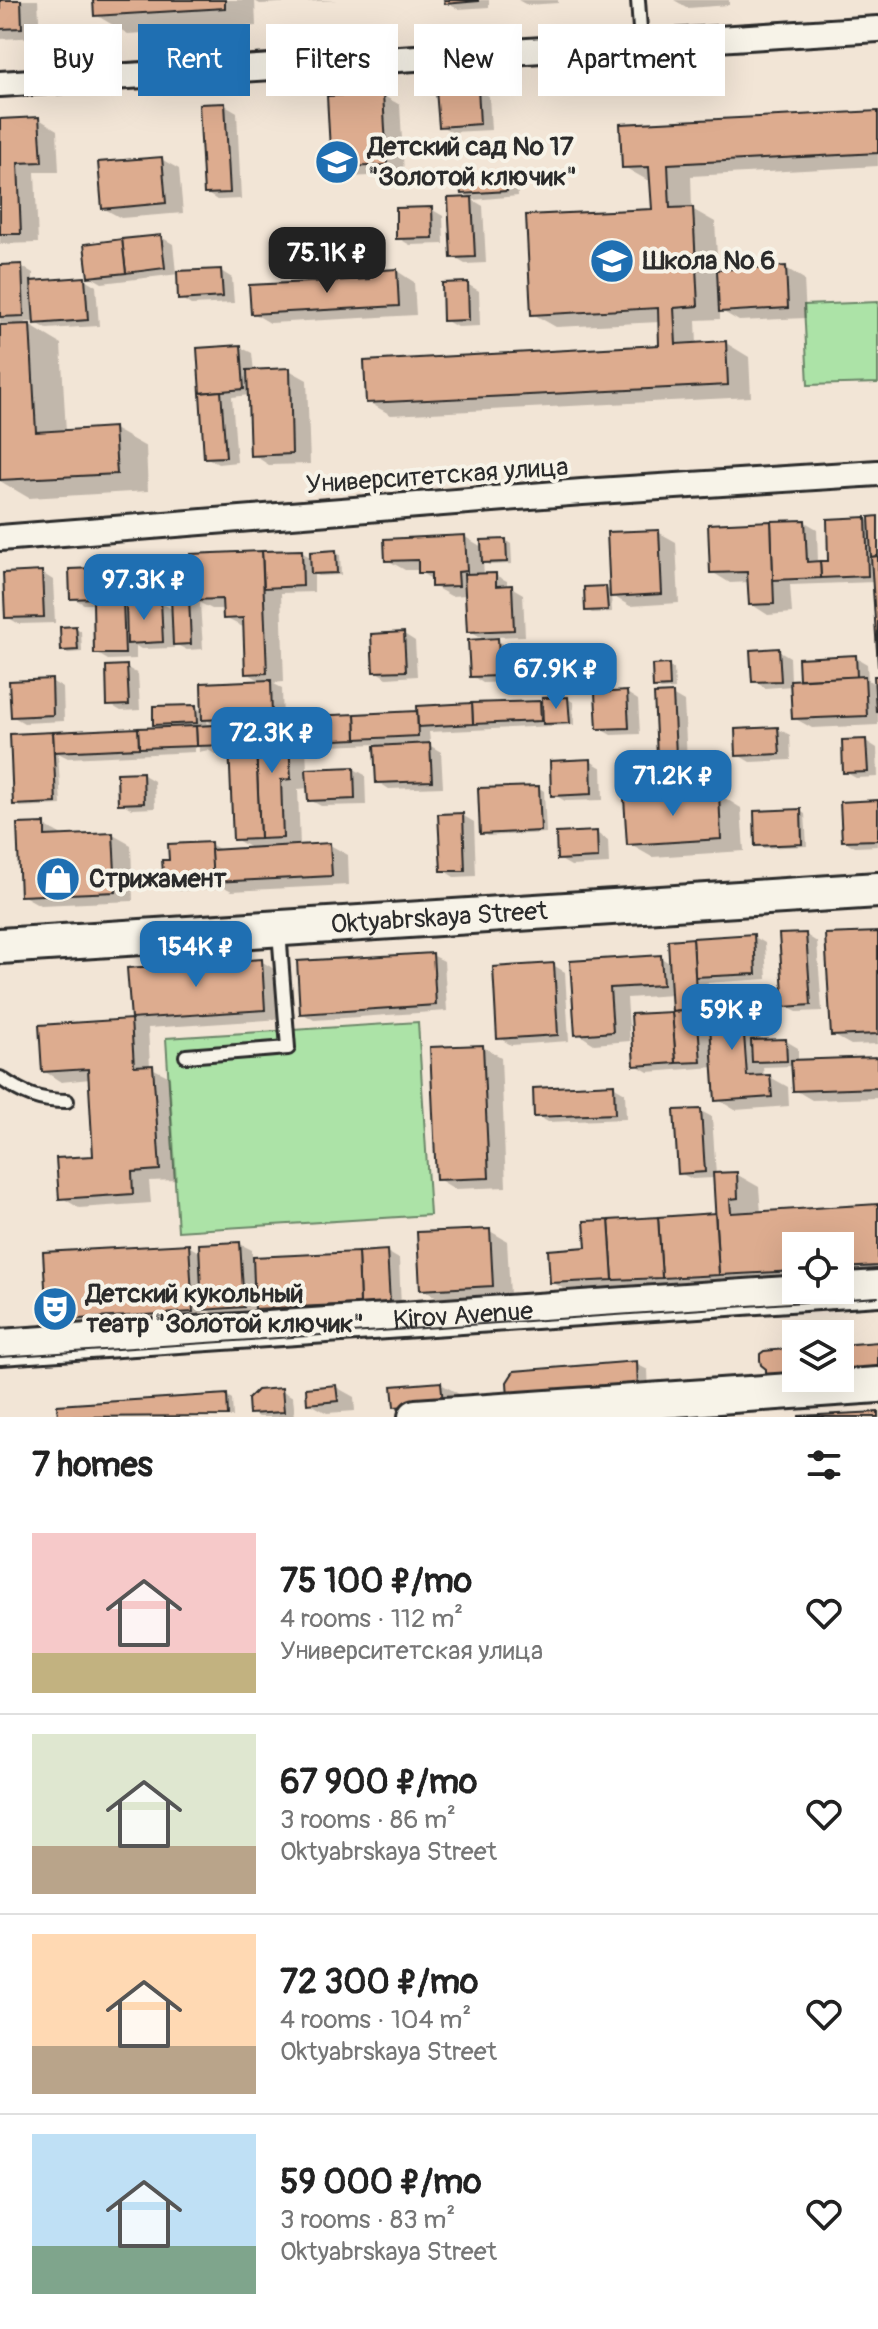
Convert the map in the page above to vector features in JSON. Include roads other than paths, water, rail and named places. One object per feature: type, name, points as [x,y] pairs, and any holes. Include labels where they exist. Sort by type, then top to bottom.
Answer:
[{"type":"street","points":[[725,39],[878,29]]},
{"type":"street","points":[[0,84],[538,50]]},
{"type":"street","name":"Университетская улица","points":[[0,538],[582,492],[878,473]]},
{"type":"street","name":"Oktyabrskaya Street","points":[[0,946],[878,890]]},
{"type":"street","name":"Kirov Avenue","points":[[0,1347],[878,1288]]},
{"type":"street","points":[[416,1417],[878,1385]]},
{"type":"lane","points":[[638,0],[640,24]]},
{"type":"lane","points":[[186,1056],[288,1048],[279,928]]},
{"type":"lane","points":[[0,1078],[17,1090],[45,1101],[67,1101]]},
{"type":"tram line","points":[[0,1357],[878,1297]]},
{"type":"place","name":"Детский сад № 17 \"Золотой ключик\"","points":[[337,162]]},
{"type":"place","name":"Школа № 6","points":[[612,261]]},
{"type":"place","name":"Стрижамент","points":[[58,879]]},
{"type":"place","name":"Детский кукольный театр \"Золотой ключик\"","points":[[55,1309]]}]
